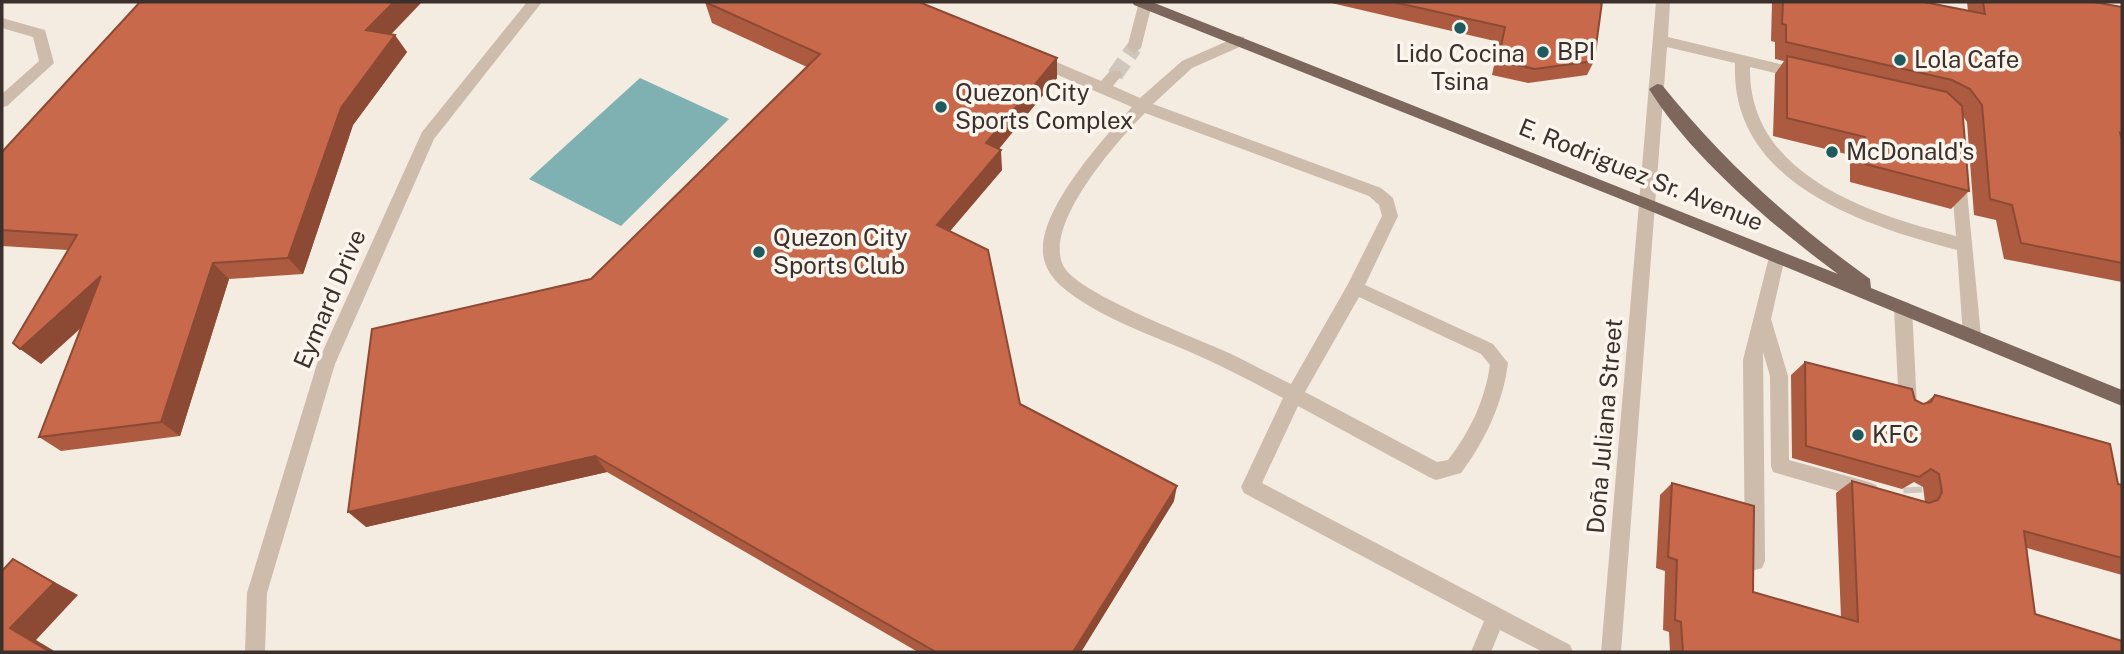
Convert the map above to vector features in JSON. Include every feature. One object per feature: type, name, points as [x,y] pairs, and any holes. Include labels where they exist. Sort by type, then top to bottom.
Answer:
[{"type":"main road","name":"E. Rodriguez Sr. Avenue","points":[[1142,3],[1649,204],[2122,398]]},
{"type":"main road","points":[[1657,89],[1699,142],[1751,195],[1805,242],[1896,306]]},
{"type":"street","name":"Eymard Drive","points":[[255,652],[257,593],[326,364],[427,136],[535,2]]},
{"type":"street","name":"Doña Juliana Street","points":[[1611,652],[1649,204],[1663,2]]},
{"type":"street","points":[[1133,48],[1142,3]]},
{"type":"street","points":[[2,23],[40,34],[47,63],[2,102]]},
{"type":"street","points":[[1660,40],[1820,78]]},
{"type":"street","points":[[1239,41],[1175,73],[1143,106],[1078,181],[1049,241],[1049,259],[1057,273],[1108,306],[1225,360],[1436,471],[1454,467],[1466,452],[1498,381],[1499,363],[1487,349],[1355,288]]},
{"type":"street","points":[[1016,51],[1143,106],[1374,192],[1387,202],[1390,216],[1355,288],[1293,397],[1251,487],[1563,652]]},
{"type":"street","points":[[1742,61],[1744,99],[1750,119],[1779,163],[1860,211],[1917,233],[1964,245]]},
{"type":"street","points":[[1103,88],[1115,75]]},
{"type":"street","points":[[1959,163],[1972,336]]},
{"type":"street","points":[[1755,562],[1752,360],[1777,257]]},
{"type":"street","points":[[1896,306],[1909,406]]},
{"type":"street","points":[[1762,319],[1779,376],[1780,466],[1887,496]]},
{"type":"street","points":[[1481,652],[1495,618]]},
{"type":"water","points":[[640,78],[729,119],[621,226],[529,179]]},
{"type":"building","points":[[140,2],[394,2],[366,30],[395,35],[341,108],[288,258],[213,263],[161,422],[39,437],[101,276],[20,349],[13,343],[77,235],[2,230],[2,152]]},
{"type":"building","points":[[705,2],[919,2],[1057,58],[986,143],[1001,150],[937,225],[988,250],[1020,404],[1177,486],[1073,652],[936,652],[595,456],[348,512],[372,329],[591,279],[820,54]]},
{"type":"building","name":"BPI","points":[[1393,2],[1602,2],[1594,61],[1535,69],[1498,61],[1505,27]]},
{"type":"building","points":[[1783,2],[1924,2],[1985,14],[1983,2],[2094,2],[2122,7],[2122,263],[2021,243],[2012,205],[1990,199],[1982,105],[1970,89],[1952,80],[1786,42],[1786,25],[1782,24]]},
{"type":"building","points":[[1787,56],[1947,92],[1962,106],[1969,191],[1865,164],[1865,137],[1787,118]]},
{"type":"building","points":[[1805,362],[1912,389],[1915,400],[1923,404],[1931,402],[1935,395],[2110,444],[2118,484],[2122,485],[2122,558],[2024,531],[2035,614],[2122,641],[2122,652],[1683,652],[1681,622],[1675,620],[1677,560],[1668,557],[1672,483],[1754,506],[1753,592],[1858,622],[1852,481],[1929,503],[1938,500],[1942,492],[1939,474],[1931,469],[1919,477],[1806,446]]},
{"type":"building","points":[[13,559],[54,583],[10,628],[50,652],[2,652],[2,571]]},
{"type":"tunnel","points":[[1115,75],[1134,48]]},
{"type":"tunnel","points":[[1911,458],[1913,493]]},
{"type":"place","name":"Lido Cocina Tsina","points":[[1460,28]]},
{"type":"place","name":"BPI","points":[[1543,52]]},
{"type":"place","name":"Lola Cafe","points":[[1900,60]]},
{"type":"place","name":"Quezon City Sports Complex","points":[[941,107]]},
{"type":"place","name":"McDonald's","points":[[1832,152]]},
{"type":"place","name":"Quezon City Sports Club","points":[[759,252]]},
{"type":"place","name":"KFC","points":[[1858,435]]}]
